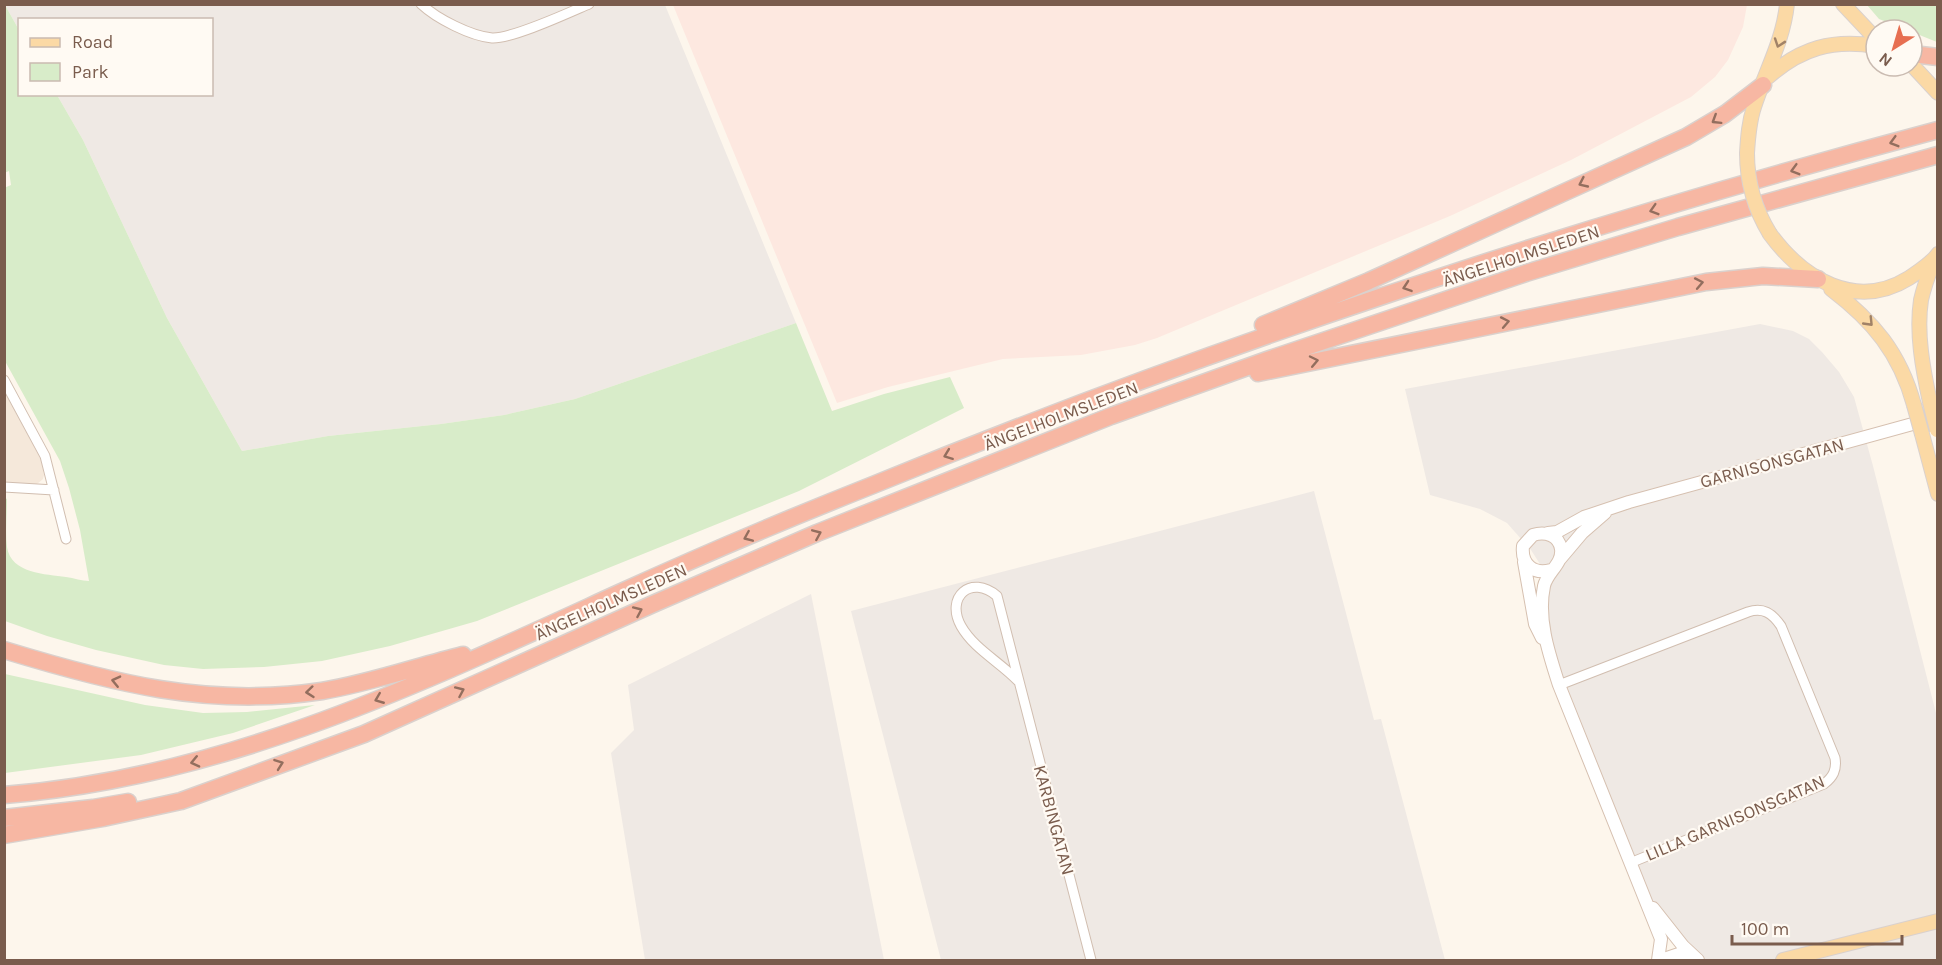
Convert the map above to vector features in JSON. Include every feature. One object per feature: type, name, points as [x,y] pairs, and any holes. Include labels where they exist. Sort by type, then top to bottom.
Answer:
[{"type":"highway","points":[[1140,382],[1192,352],[1369,281],[1686,137],[1725,114],[1764,82]]},
{"type":"highway","name":"ÄNGELHOLMSLEDEN","points":[[510,643],[652,578],[840,498],[1240,344],[1455,271],[1677,203],[1938,130]]},
{"type":"highway","name":"ÄNGELHOLMSLEDEN","points":[[224,784],[364,734],[817,533],[1111,416],[1526,273],[1678,227],[1938,154]]},
{"type":"highway","points":[[1195,386],[1706,282],[1763,276],[1821,281]]},
{"type":"highway","points":[[4,650],[134,685],[192,694],[249,696],[321,691],[368,682],[510,643]]},
{"type":"highway","points":[[4,795],[105,783],[223,756],[323,722],[510,643]]},
{"type":"highway","points":[[4,818],[93,808],[224,784]]},
{"type":"highway","points":[[4,835],[104,818],[170,803],[224,784]]},
{"type":"main road","points":[[1787,4],[1784,30],[1750,119],[1747,153],[1749,184],[1754,203],[1770,234],[1788,257],[1862,315],[1885,341],[1908,382],[1938,495]]},
{"type":"main road","points":[[1843,4],[1864,26]]},
{"type":"main road","points":[[1764,82],[1801,54],[1823,45],[1842,43],[1864,45]]},
{"type":"main road","points":[[1924,78],[1938,93]]},
{"type":"main road","points":[[1821,281],[1854,291],[1880,289],[1904,281],[1936,256]]},
{"type":"main road","points":[[1936,256],[1925,284],[1920,312],[1921,343],[1930,402],[1937,430]]},
{"type":"main road","points":[[1784,960],[1934,920]]},
{"type":"street","points":[[421,4],[457,27],[494,38],[512,35],[590,4]]},
{"type":"street","points":[[4,380],[45,456],[66,539]]},
{"type":"street","name":"GARNISONSGATAN","points":[[1660,960],[1661,939],[1559,685],[1547,647],[1535,624],[1523,546],[1533,535],[1557,532],[1584,517],[1653,495],[1938,417]]},
{"type":"street","points":[[4,487],[54,490]]},
{"type":"street","name":"GARNISONSGATAN","points":[[1547,647],[1543,616],[1545,583],[1551,570],[1582,533],[1608,511]]},
{"type":"street","points":[[1548,534],[1555,537],[1560,544],[1562,551],[1560,559]]},
{"type":"street","points":[[1524,561],[1536,571],[1551,570]]},
{"type":"street","name":"KARBINGATAN","points":[[1018,681],[981,648],[962,627],[957,616],[956,604],[964,590],[970,587],[982,588],[997,596],[1091,960]]},
{"type":"street","name":"LILLA GARNISONSGATAN","points":[[1559,685],[1752,610],[1760,609],[1768,612],[1781,626],[1835,758],[1837,766],[1835,771],[1824,784],[1630,864]]},
{"type":"street","name":"GARNISONSGATAN","points":[[1642,892],[1670,931],[1698,960]]},
{"type":"street","points":[[1660,960],[1679,954],[1698,960]]},
{"type":"shaded area","points":[[5,5],[665,5],[796,323],[575,399],[504,415],[328,436],[242,451],[167,318],[83,140],[58,96],[213,96],[213,18],[18,18],[18,28]]},
{"type":"shaded area","points":[[673,5],[1747,5],[1743,27],[1728,60],[1715,77],[1691,97],[1571,160],[1450,216],[1157,338],[1135,345],[1081,355],[1003,359],[888,387],[837,403]]},
{"type":"shaded area","points":[[1760,324],[1793,331],[1809,339],[1839,372],[1854,397],[1937,717],[1937,960],[1703,960],[1665,920],[1645,891],[1561,680],[1544,625],[1547,577],[1540,564],[1507,523],[1480,509],[1430,495],[1405,389]]},
{"type":"shaded area","points":[[4,391],[41,459],[44,475],[37,484],[5,483]]},
{"type":"shaded area","points":[[1314,491],[1374,720],[1381,719],[1445,960],[941,960],[851,611]]},
{"type":"shaded area","points":[[811,594],[884,960],[645,960],[611,753],[634,730],[628,685]]},
{"type":"green space","points":[[5,5],[18,28],[18,96],[58,96],[83,140],[167,318],[242,451],[328,436],[504,415],[575,399],[796,323],[832,411],[884,394],[950,377],[964,408],[799,491],[477,621],[390,646],[322,661],[264,667],[203,669],[164,665],[96,650],[5,621],[5,498],[7,499],[7,547],[15,563],[31,571],[89,581],[80,530],[60,461],[5,361],[4,188],[11,185],[9,171],[4,173]]},
{"type":"green space","points":[[1867,5],[1937,5],[1937,42],[1924,37],[1924,18],[1878,18]]},
{"type":"green space","points":[[5,674],[145,705],[203,713],[247,712],[315,705],[233,733],[141,755],[5,773]]}]
